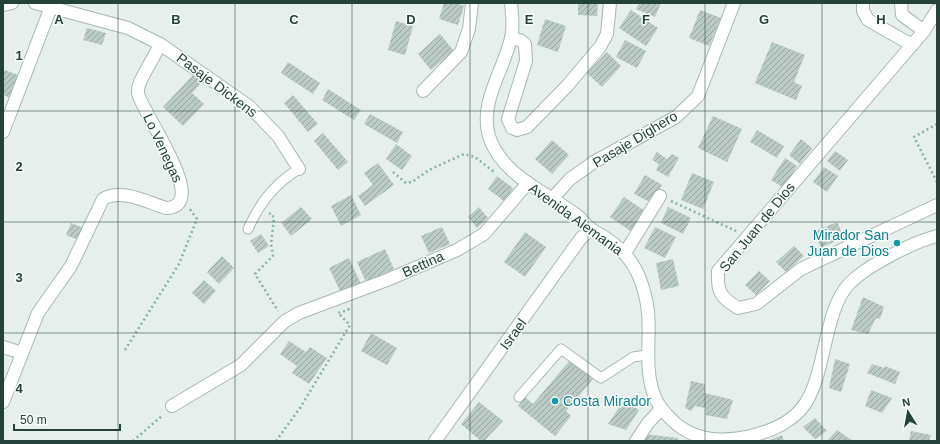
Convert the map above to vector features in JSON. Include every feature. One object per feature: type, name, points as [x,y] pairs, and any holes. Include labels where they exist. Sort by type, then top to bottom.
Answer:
[{"type":"street","points":[[3,5],[12,3]]},
{"type":"street","points":[[35,3],[128,28],[160,44]]},
{"type":"street","points":[[423,91],[461,52],[469,29],[472,3]]},
{"type":"street","name":"Avenida Alemania","points":[[511,3],[513,20],[511,38],[492,90],[487,116],[489,136],[506,163],[527,184],[578,217],[625,253],[641,280],[646,297],[648,313],[647,355],[651,387],[661,409],[682,429],[702,438],[716,440],[748,437],[767,432],[783,424],[800,412],[813,390],[837,305],[847,285],[863,272],[899,252],[926,239],[937,236]]},
{"type":"street","points":[[511,38],[520,40],[525,44],[527,53],[526,62],[508,119],[510,127],[519,130],[527,127],[567,86],[600,47],[607,34],[610,3]]},
{"type":"street","name":"Pasaje Dighero","points":[[552,200],[570,179],[594,162],[676,117],[698,96],[734,3]]},
{"type":"street","points":[[863,3],[863,11],[868,20],[912,44]]},
{"type":"street","points":[[901,3],[902,15],[924,31]]},
{"type":"street","points":[[3,132],[51,7]]},
{"type":"street","name":"San Juan de Dios","points":[[937,10],[924,31],[718,271],[718,287],[724,300],[738,308],[756,304],[801,269],[937,205]]},
{"type":"street","name":"Pasaje Dickens","points":[[160,44],[250,108],[278,136],[299,169]]},
{"type":"street","name":"Lo Venegas","points":[[3,402],[38,313],[71,266],[103,199],[112,195],[122,195],[166,208],[171,208],[179,202],[182,196],[182,187],[175,168],[158,131],[138,94],[140,83],[160,44]]},
{"type":"street","name":"Bettina","points":[[172,406],[241,365],[285,321],[299,313],[387,280],[457,250],[484,234],[527,184]]},
{"type":"street","points":[[625,253],[660,196]]},
{"type":"street","name":"Israel","points":[[435,441],[581,238],[591,228]]},
{"type":"street","points":[[3,347],[22,353]]},
{"type":"street","points":[[636,441],[648,423],[661,409]]},
{"type":"lane","points":[[248,229],[256,210],[284,178],[299,169]]},
{"type":"lane","points":[[519,397],[561,349],[601,378],[633,357],[647,355]]},
{"type":"path","points":[[937,124],[914,137],[937,182]]},
{"type":"path","points":[[393,172],[406,183],[412,182],[429,170],[464,154],[475,157],[493,171],[506,163]]},
{"type":"path","points":[[125,350],[180,264],[197,219],[182,196]]},
{"type":"path","points":[[660,196],[747,237]]},
{"type":"path","points":[[256,210],[263,217],[271,213],[274,218],[271,244],[274,256],[255,274],[272,302]]},
{"type":"path","points":[[276,441],[300,408],[350,325],[338,313],[348,310],[354,300],[356,292]]},
{"type":"path","points":[[133,441],[172,406]]},
{"type":"building","points":[[444,3],[456,3],[464,6],[458,25],[439,19]]},
{"type":"building","points":[[578,3],[598,3],[597,16],[578,15]]},
{"type":"building","points":[[639,3],[661,3],[655,17],[636,9]]},
{"type":"building","points":[[631,10],[658,28],[646,46],[619,28]]},
{"type":"building","points":[[700,10],[721,18],[709,46],[689,38]]},
{"type":"building","points":[[545,19],[566,26],[558,52],[537,45]]},
{"type":"building","points":[[396,21],[413,26],[405,55],[388,50]]},
{"type":"building","points":[[87,28],[106,33],[102,45],[83,40]]},
{"type":"building","points":[[440,34],[454,51],[431,70],[418,54]]},
{"type":"building","points":[[625,40],[646,51],[637,68],[616,57]]},
{"type":"building","points":[[772,42],[805,55],[794,82],[802,86],[796,100],[755,83]]},
{"type":"building","points":[[607,52],[621,66],[602,87],[587,73]]},
{"type":"building","points":[[288,62],[320,83],[313,94],[281,73]]},
{"type":"building","points":[[5,70],[20,76],[11,98],[3,95],[3,75]]},
{"type":"building","points":[[194,74],[202,82],[192,93],[204,104],[183,126],[163,107]]},
{"type":"building","points":[[328,89],[361,110],[354,120],[322,100]]},
{"type":"building","points":[[293,95],[318,124],[308,132],[284,103]]},
{"type":"building","points":[[370,114],[403,132],[397,143],[364,124]]},
{"type":"building","points":[[713,116],[742,129],[727,162],[698,148]]},
{"type":"building","points":[[757,130],[784,146],[777,158],[750,142]]},
{"type":"building","points":[[323,133],[348,162],[338,170],[314,141]]},
{"type":"building","points":[[801,139],[812,148],[800,164],[789,155]]},
{"type":"building","points":[[552,140],[569,155],[552,174],[535,159]]},
{"type":"building","points":[[396,144],[412,156],[402,170],[386,159]]},
{"type":"building","points":[[835,151],[848,160],[840,171],[827,161]]},
{"type":"building","points":[[657,152],[667,159],[672,154],[679,158],[668,177],[656,170],[659,164],[652,160]]},
{"type":"building","points":[[785,158],[797,166],[784,188],[771,180]]},
{"type":"building","points":[[378,163],[394,185],[365,206],[358,196],[373,185],[364,173]]},
{"type":"building","points":[[824,167],[838,176],[827,192],[813,182]]},
{"type":"building","points":[[692,173],[714,182],[703,209],[681,200]]},
{"type":"building","points":[[645,175],[662,185],[652,203],[634,194]]},
{"type":"building","points":[[497,176],[513,188],[504,201],[488,189]]},
{"type":"building","points":[[351,195],[361,215],[341,226],[331,206]]},
{"type":"building","points":[[624,197],[645,211],[632,232],[610,217]]},
{"type":"building","points":[[301,207],[312,219],[291,236],[281,223]]},
{"type":"building","points":[[479,207],[488,218],[477,228],[468,217]]},
{"type":"building","points":[[668,207],[691,218],[683,234],[661,223]]},
{"type":"building","points":[[837,222],[844,237],[821,248],[814,232]]},
{"type":"building","points":[[71,223],[83,228],[78,240],[66,235]]},
{"type":"building","points":[[442,227],[450,244],[429,253],[421,236]]},
{"type":"building","points":[[655,227],[676,237],[665,258],[644,248]]},
{"type":"building","points":[[525,232],[546,247],[525,277],[504,262]]},
{"type":"building","points":[[261,234],[269,246],[258,253],[250,241]]},
{"type":"building","points":[[794,246],[804,256],[786,272],[776,262]]},
{"type":"building","points":[[385,249],[394,269],[366,282],[357,262]]},
{"type":"building","points":[[222,256],[234,268],[219,284],[207,272]]},
{"type":"building","points":[[349,258],[361,284],[341,293],[329,268]]},
{"type":"building","points":[[673,259],[679,286],[661,290],[656,263]]},
{"type":"building","points":[[759,271],[770,281],[756,295],[745,285]]},
{"type":"building","points":[[204,280],[216,291],[204,304],[192,293]]},
{"type":"building","points":[[863,297],[884,307],[880,319],[876,318],[868,334],[851,330]]},
{"type":"building","points":[[371,333],[397,348],[387,365],[361,351]]},
{"type":"building","points":[[289,341],[306,352],[310,347],[327,358],[309,384],[292,373],[297,366],[280,354]]},
{"type":"building","points":[[835,359],[850,364],[841,392],[829,388]]},
{"type":"building","name":"Costa Mirador","points":[[570,360],[593,379],[566,411],[571,416],[555,436],[518,406],[525,397],[533,404]]},
{"type":"building","points":[[872,364],[884,368],[885,366],[900,372],[895,384],[867,373]]},
{"type":"building","points":[[691,381],[705,384],[705,393],[733,400],[727,419],[705,415],[706,408],[695,406],[691,411],[685,408]]},
{"type":"building","points":[[871,390],[892,398],[882,413],[865,406]]},
{"type":"building","points":[[624,400],[639,410],[626,430],[608,424]]},
{"type":"building","points":[[479,402],[503,421],[484,441],[481,441],[461,424]]},
{"type":"building","points":[[815,418],[827,431],[815,439],[803,427]]},
{"type":"building","points":[[837,430],[853,441],[827,441]]},
{"type":"building","points":[[911,431],[931,435],[929,441],[909,441]]},
{"type":"building","points":[[645,434],[678,438],[677,441],[645,441]]},
{"type":"building","points":[[782,435],[784,441],[768,441]]},
{"type":"place","name":"Mirador San Juan de Dios","points":[[897,243]]},
{"type":"place","name":"Costa Mirador","points":[[555,401]]}]
